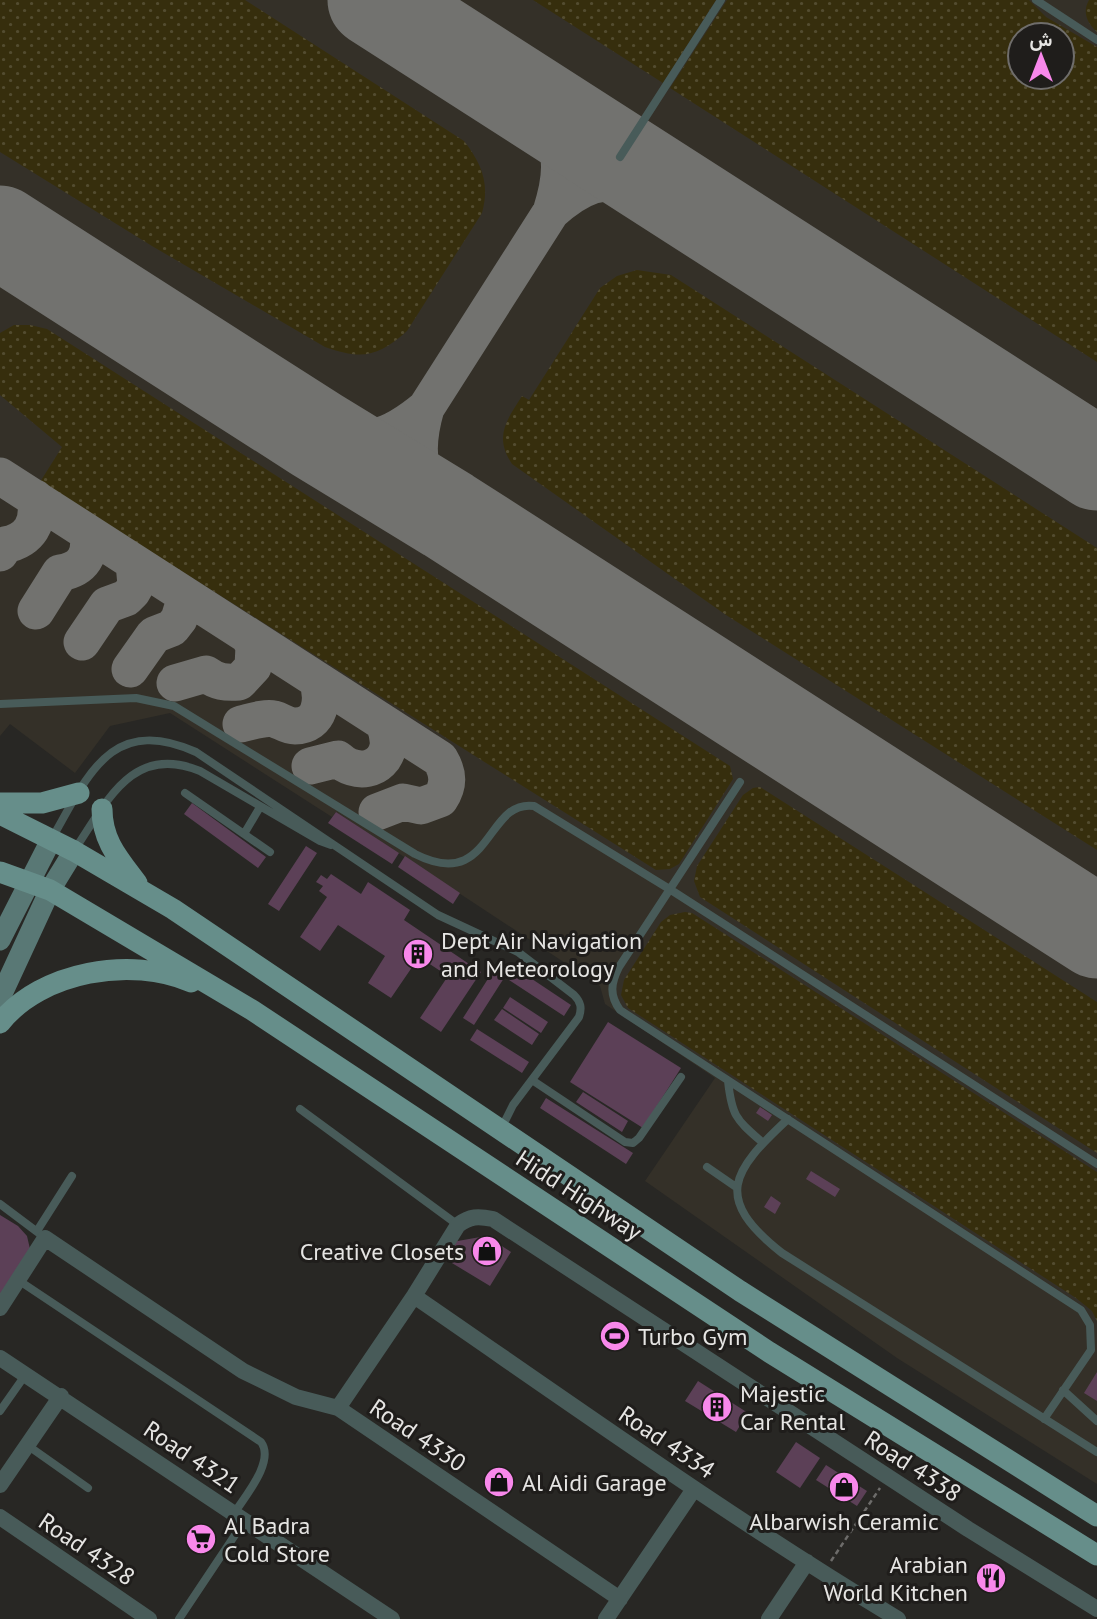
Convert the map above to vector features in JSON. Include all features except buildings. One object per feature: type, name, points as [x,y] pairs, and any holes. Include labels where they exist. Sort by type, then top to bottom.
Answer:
[{"type":"main road","points":[[0,803],[42,803],[79,793]]},
{"type":"main road","points":[[102,809],[104,830],[111,849],[145,893]]},
{"type":"main road","name":"Hidd Highway","points":[[0,814],[74,851],[145,893],[740,1291],[1097,1516]]},
{"type":"main road","points":[[0,940],[51,840]]},
{"type":"main road","points":[[0,998],[50,890],[74,851]]},
{"type":"main road","name":"Hidd Highway","points":[[0,872],[50,890],[252,1010],[769,1352],[1097,1555]]},
{"type":"main road","points":[[0,1023],[6,1015],[38,990],[84,973],[131,970],[178,976],[252,1010]]},
{"type":"street","name":"Road 4338","points":[[457,1225],[467,1218],[477,1216],[493,1219],[888,1477],[1097,1609]]},
{"type":"street","name":"Road 4330","points":[[457,1225],[414,1296],[338,1408],[620,1599]]},
{"type":"street","points":[[0,1308],[41,1235],[243,1371],[296,1397],[338,1408]]},
{"type":"street","name":"Road 4334","points":[[414,1296],[694,1489],[826,1576],[898,1619]]},
{"type":"street","name":"Road 4321","points":[[0,1357],[392,1619]]},
{"type":"street","points":[[3,1473],[27,1445],[61,1396]]},
{"type":"street","points":[[606,1619],[694,1489]]},
{"type":"street","name":"Road 4328","points":[[0,1517],[149,1619]]},
{"type":"street","points":[[768,1619],[807,1562]]},
{"type":"lane","points":[[620,157],[721,0]]},
{"type":"lane","points":[[1035,0],[1097,40]]},
{"type":"lane","points":[[0,704],[136,698],[162,702],[186,712],[415,854],[438,864],[454,864],[471,857],[511,811],[528,805],[539,808],[1097,1164]]},
{"type":"lane","points":[[51,840],[100,761],[111,752],[138,741],[167,741],[196,752],[444,919],[519,953],[579,1000],[581,1009],[579,1017],[513,1105],[500,1129]]},
{"type":"lane","points":[[74,851],[119,785],[151,766],[176,764],[188,767],[320,841],[338,847]]},
{"type":"lane","points":[[219,784],[226,773]]},
{"type":"lane","points":[[740,782],[619,967],[612,981],[613,997],[620,1010],[1065,1297],[1086,1317],[1094,1353],[1063,1390],[1044,1419]]},
{"type":"lane","points":[[248,800],[254,790]]},
{"type":"lane","points":[[185,793],[271,852]]},
{"type":"lane","points":[[244,834],[260,807]]},
{"type":"lane","points":[[532,1080],[625,1142],[633,1143],[681,1077]]},
{"type":"lane","points":[[728,1081],[736,1117],[763,1143]]},
{"type":"lane","points":[[300,1109],[457,1225]]},
{"type":"lane","points":[[788,1119],[745,1164],[736,1186],[741,1209],[752,1228],[782,1253],[1097,1452]]},
{"type":"lane","points":[[707,1167],[736,1186]]},
{"type":"lane","points":[[0,1205],[41,1235],[72,1177]]},
{"type":"lane","points":[[18,1280],[261,1442],[266,1448],[265,1462],[240,1516],[179,1619]]},
{"type":"lane","points":[[0,1410],[26,1374]]},
{"type":"lane","points":[[1063,1390],[1097,1421]]},
{"type":"lane","points":[[27,1445],[88,1488]]},
{"type":"path","points":[[826,1576],[830,1563],[888,1477]]},
{"type":"shaded area","points":[[0,0],[1097,0],[1097,1484],[897,1358],[645,1181],[715,1078],[605,1004],[600,986],[336,812],[332,817],[170,713],[110,726],[75,773],[10,724],[0,736]]},
{"type":"sand","points":[[0,0],[245,0],[464,141],[476,158],[483,175],[485,193],[482,213],[407,331],[397,340],[378,351],[360,355],[325,347],[152,246],[0,152]]},
{"type":"sand","points":[[533,0],[716,0],[663,83]]},
{"type":"sand","points":[[727,0],[1029,0],[1053,21],[1006,21],[1006,91],[1076,91],[1076,35],[1097,47],[1097,362],[670,88]]},
{"type":"sand","points":[[1089,0],[1097,0],[1097,32],[1087,17]]},
{"type":"sand","points":[[637,270],[671,275],[1097,548],[1097,850],[726,615],[512,464],[503,437],[511,413],[522,396],[529,400],[600,288],[617,276]]},
{"type":"sand","points":[[14,325],[47,329],[730,766],[733,779],[679,864],[670,869],[656,870],[40,482],[62,447],[0,395],[0,333]]},
{"type":"sand","points":[[760,787],[1097,1002],[1097,1153],[700,897],[694,881],[697,866],[743,795]]},
{"type":"sand","points":[[692,913],[1097,1172],[1097,1321],[1092,1311],[1076,1298],[628,1008],[621,995],[624,980],[661,922],[670,915]]},
{"type":"taxiway","points":[[317,435],[350,439],[375,437],[399,428],[426,408],[551,212],[559,182],[559,158],[539,106]]},
{"type":"taxiway","points":[[551,212],[587,187],[610,182],[653,179]]},
{"type":"taxiway","points":[[0,246],[26,249]]},
{"type":"taxiway","points":[[426,408],[420,439],[421,465],[430,489],[448,515]]},
{"type":"taxiway","points":[[0,476],[440,759],[447,779],[440,799],[421,806],[403,802],[377,812]]},
{"type":"taxiway","points":[[0,553],[5,545],[21,539],[31,529],[36,515],[35,498]]},
{"type":"taxiway","points":[[36,611],[60,573],[75,568],[84,560],[88,548],[88,533]]},
{"type":"taxiway","points":[[82,642],[107,605],[126,598],[132,592],[136,585],[134,563]]},
{"type":"taxiway","points":[[130,669],[154,635],[172,628],[179,619],[184,603],[181,593]]},
{"type":"taxiway","points":[[175,683],[206,674],[221,681],[239,682],[253,667],[254,646],[249,637]]},
{"type":"taxiway","points":[[241,724],[274,719],[289,725],[304,725],[318,710],[320,695],[317,680]]},
{"type":"taxiway","points":[[310,766],[338,759],[360,769],[374,766],[380,762],[388,747],[384,724]]},
{"type":"runway","points":[[374,0],[1097,464]]},
{"type":"runway","points":[[0,232],[317,435],[448,515],[1097,932]]},
{"type":"place","name":"Dept Air Navigation and Meteorology","points":[[418,954]]},
{"type":"place","name":"Creative Closets","points":[[487,1251]]},
{"type":"place","name":"Turbo Gym","points":[[615,1336]]},
{"type":"place","name":"Majestic Car Rental","points":[[717,1407]]},
{"type":"place","name":"Al Aidi Garage","points":[[499,1482]]},
{"type":"place","name":"Albarwish Ceramic","points":[[844,1487]]},
{"type":"place","name":"Al Badra Cold Store","points":[[201,1539]]},
{"type":"place","name":"Arabian World Kitchen","points":[[991,1578]]}]
